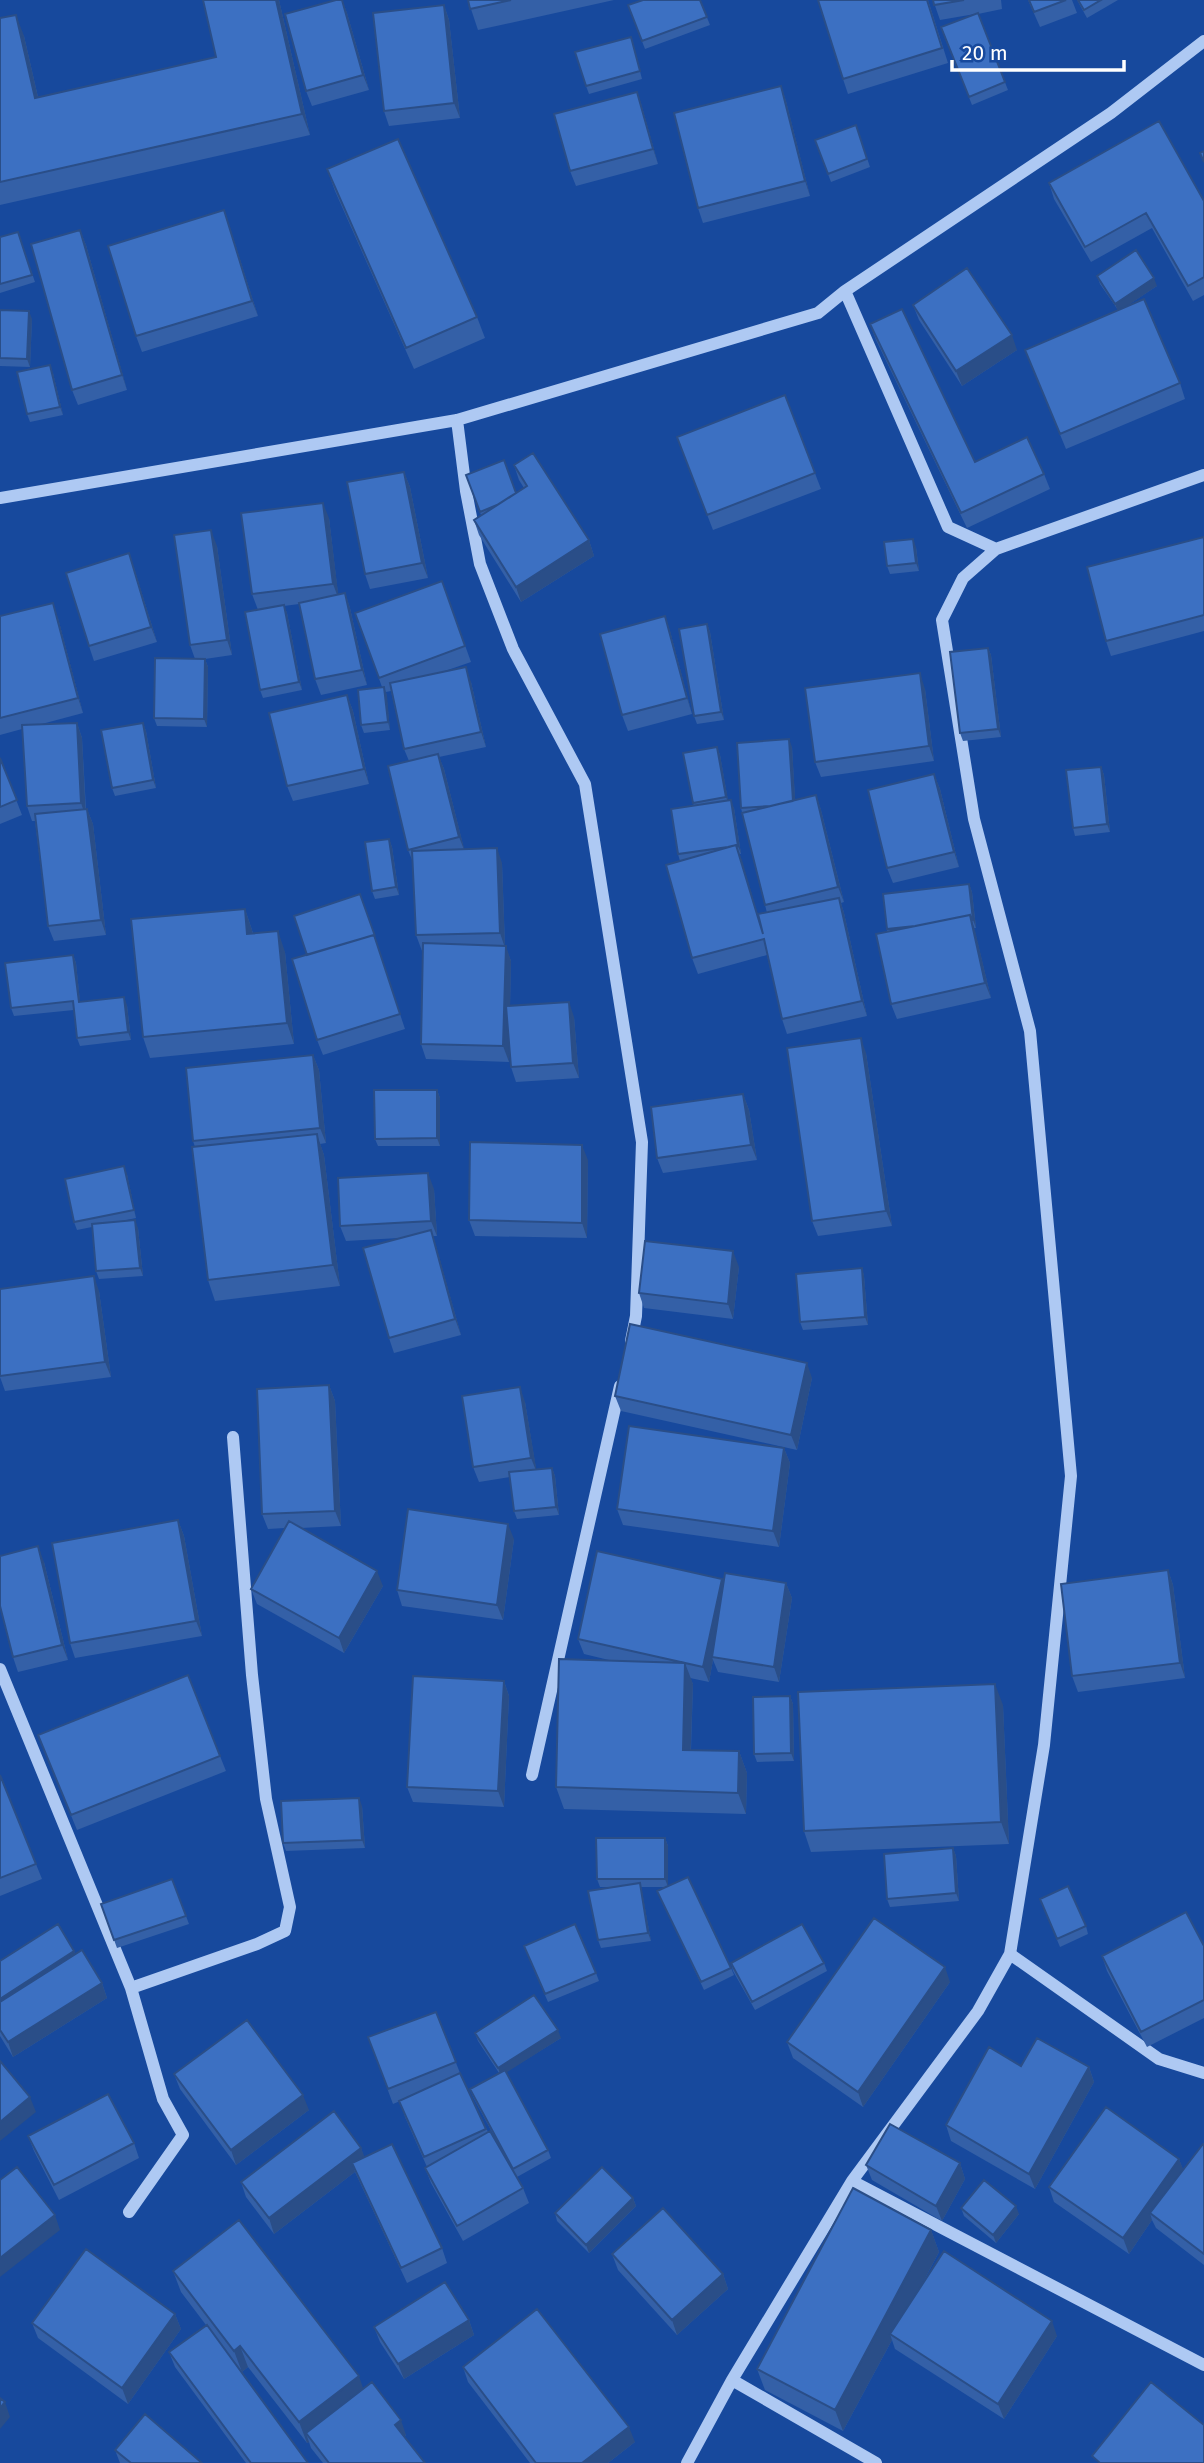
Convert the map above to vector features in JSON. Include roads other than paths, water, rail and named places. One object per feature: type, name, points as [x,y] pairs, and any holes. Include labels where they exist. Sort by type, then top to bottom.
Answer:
[{"type":"street","points":[[0,498],[457,420],[818,313],[845,291],[1111,113],[1204,41]]},
{"type":"street","points":[[845,291],[948,527],[996,549]]},
{"type":"street","points":[[457,420],[466,491],[480,564],[513,649],[585,784],[642,1142],[636,1316],[627,1357]]},
{"type":"street","points":[[687,2463],[732,2380],[852,2181],[978,2011],[1010,1954],[1044,1745],[1071,1476],[1030,1031],[974,819],[942,620],[963,578],[996,549],[1204,475]]},
{"type":"street","points":[[532,1776],[624,1370]]},
{"type":"street","points":[[131,1989],[257,1944],[285,1931],[290,1906],[266,1799],[252,1675],[233,1437]]},
{"type":"street","points":[[0,1669],[131,1989],[163,2099],[183,2135],[130,2212]]},
{"type":"street","points":[[1010,1954],[1159,2059],[1204,2073]]},
{"type":"street","points":[[852,2181],[1204,2365]]},
{"type":"street","points":[[732,2380],[876,2463]]}]
